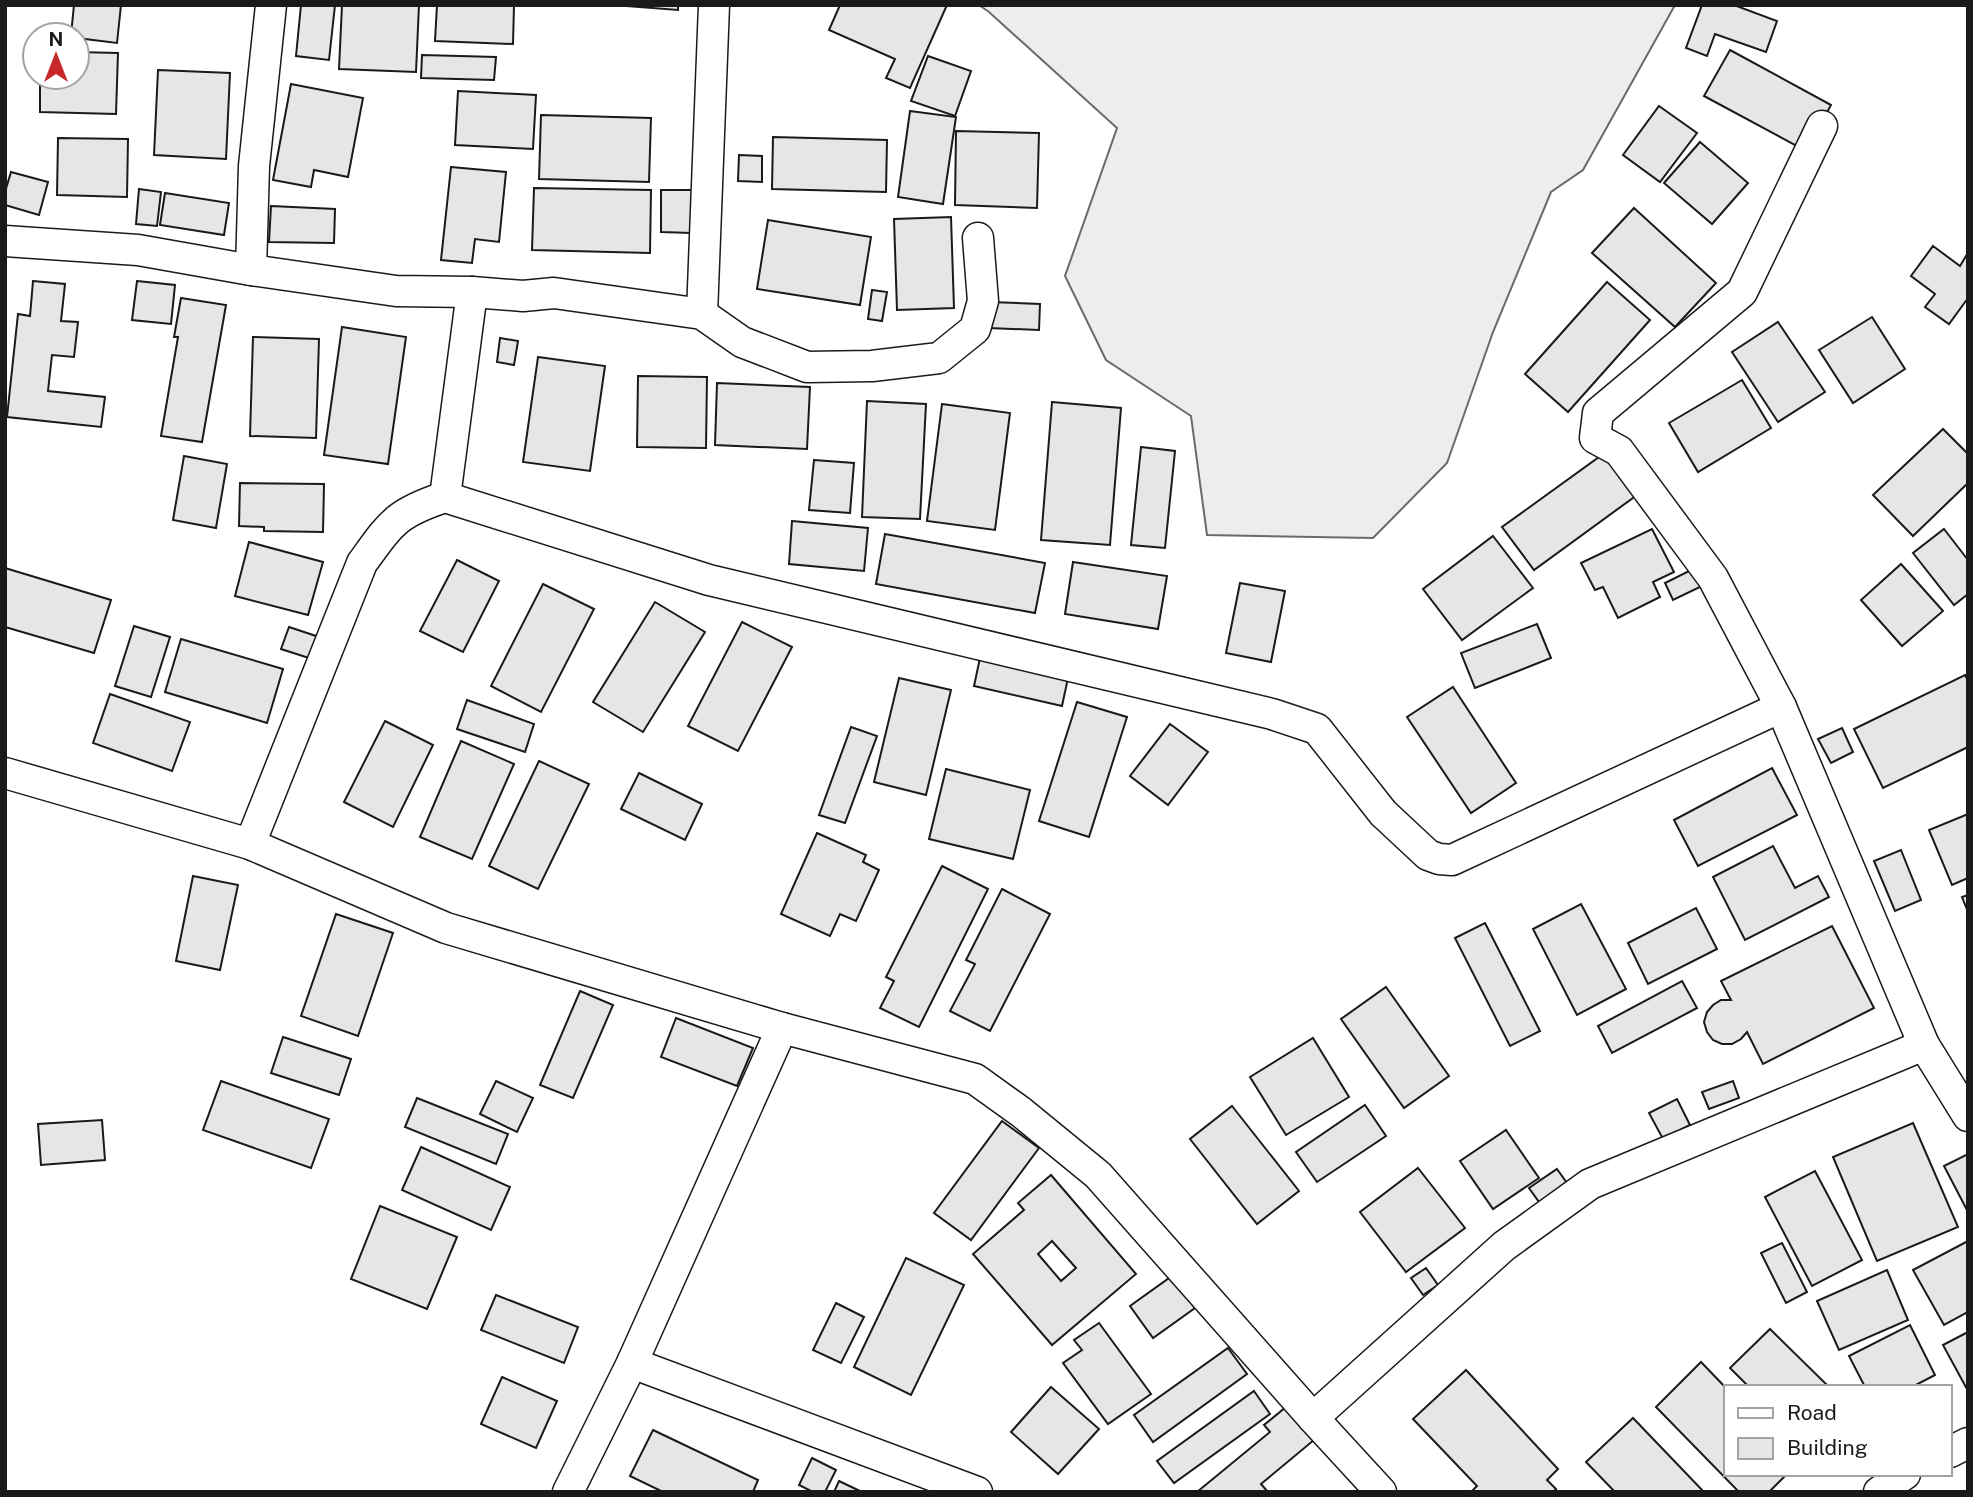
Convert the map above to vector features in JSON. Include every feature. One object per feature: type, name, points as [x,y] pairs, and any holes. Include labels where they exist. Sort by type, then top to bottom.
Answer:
[{"type":"street","points":[[251,270],[254,166],[271,5]]},
{"type":"street","points":[[702,314],[714,5]]},
{"type":"street","points":[[1822,126],[1742,292],[1598,413],[1595,438],[1619,451],[1713,578],[1781,707],[1924,1045],[1968,1116]]},
{"type":"street","points":[[5,241],[138,250],[251,270],[396,290],[523,296],[554,293],[702,314],[742,342],[807,367],[873,366],[939,358],[975,329],[983,301],[978,238]]},
{"type":"street","points":[[445,497],[472,292]]},
{"type":"street","points":[[250,844],[362,563],[391,523],[416,507],[445,497],[709,580],[1259,711],[1318,729],[1383,813],[1428,855],[1439,859],[1452,860],[1781,707]]},
{"type":"street","points":[[5,774],[250,844],[446,928],[782,1028],[975,1079],[1021,1112],[1098,1175],[1381,1492]]},
{"type":"street","points":[[568,1492],[632,1363],[782,1028]]},
{"type":"street","points":[[1313,1418],[1504,1246],[1590,1184],[1924,1045]]},
{"type":"street","points":[[632,1363],[976,1492]]},
{"type":"street","points":[[1952,1451],[1968,1443]]},
{"type":"street","points":[[1879,1492],[1902,1476]]},
{"type":"shaded area","points":[[979,5],[1675,5],[1583,170],[1551,192],[1493,332],[1447,463],[1373,538],[1207,535],[1191,416],[1106,360],[1065,276],[1117,128]]},
{"type":"building","points":[[74,5],[121,5],[117,43],[91,40],[91,21],[72,21]]},
{"type":"building","points":[[301,5],[335,5],[329,60],[296,56]]},
{"type":"building","points":[[342,5],[419,5],[416,72],[339,69]]},
{"type":"building","points":[[437,5],[514,5],[513,44],[435,41]]},
{"type":"building","points":[[613,5],[678,5],[678,10]]},
{"type":"building","points":[[840,5],[947,5],[910,88],[886,78],[895,59],[829,30]]},
{"type":"building","points":[[1702,5],[1734,5],[1777,21],[1766,52],[1715,34],[1707,56],[1686,48]]},
{"type":"building","points":[[1730,50],[1831,105],[1806,151],[1704,96]]},
{"type":"building","points":[[91,52],[118,53],[116,114],[40,112],[40,91],[91,91]]},
{"type":"building","points":[[422,55],[496,57],[494,80],[421,78]]},
{"type":"building","points":[[928,56],[971,71],[955,116],[911,101]]},
{"type":"building","points":[[158,70],[230,73],[226,159],[154,155]]},
{"type":"building","points":[[291,84],[363,98],[348,177],[314,170],[311,187],[273,180]]},
{"type":"building","points":[[458,91],[536,95],[533,149],[455,145]]},
{"type":"building","points":[[1659,106],[1697,133],[1660,182],[1623,155]]},
{"type":"building","points":[[910,111],[956,117],[943,204],[898,197]]},
{"type":"building","points":[[541,115],[651,118],[649,182],[539,179]]},
{"type":"building","points":[[956,131],[1039,133],[1037,208],[955,205]]},
{"type":"building","points":[[773,137],[887,140],[886,192],[772,189]]},
{"type":"building","points":[[58,138],[128,139],[127,197],[57,195]]},
{"type":"building","points":[[1700,142],[1748,183],[1712,224],[1664,183]]},
{"type":"building","points":[[739,155],[762,156],[762,182],[738,181]]},
{"type":"building","points":[[451,167],[506,172],[499,242],[475,239],[472,263],[441,260]]},
{"type":"building","points":[[11,172],[48,182],[39,215],[5,205],[5,192]]},
{"type":"building","points":[[534,188],[651,190],[650,253],[532,250]]},
{"type":"building","points":[[139,189],[161,192],[157,226],[136,224]]},
{"type":"building","points":[[661,190],[692,190],[691,233],[661,232]]},
{"type":"building","points":[[165,193],[229,203],[224,235],[160,225]]},
{"type":"building","points":[[271,206],[335,209],[334,243],[269,242]]},
{"type":"building","points":[[1634,208],[1716,283],[1675,327],[1592,253]]},
{"type":"building","points":[[951,217],[954,308],[897,310],[894,219]]},
{"type":"building","points":[[768,220],[871,237],[860,305],[757,289]]},
{"type":"building","points":[[1933,246],[1960,266],[1966,256],[1968,258],[1968,298],[1949,324],[1925,307],[1935,294],[1911,276]]},
{"type":"building","points":[[33,281],[65,284],[61,321],[78,322],[74,357],[52,355],[48,391],[105,397],[101,427],[7,417],[18,314],[30,316]]},
{"type":"building","points":[[137,281],[175,285],[171,324],[132,320]]},
{"type":"building","points":[[1607,282],[1650,320],[1568,412],[1525,374]]},
{"type":"building","points":[[872,290],[887,292],[882,321],[868,319]]},
{"type":"building","points":[[181,298],[226,305],[202,442],[161,436],[178,337],[174,337]]},
{"type":"building","points":[[990,302],[1040,304],[1039,330],[989,328]]},
{"type":"building","points":[[1872,317],[1905,369],[1853,403],[1819,350]]},
{"type":"building","points":[[1778,322],[1825,392],[1778,422],[1732,352]]},
{"type":"building","points":[[342,327],[406,337],[388,464],[324,455]]},
{"type":"building","points":[[253,337],[319,339],[316,438],[250,436]]},
{"type":"building","points":[[500,338],[518,341],[514,365],[497,362]]},
{"type":"building","points":[[538,357],[605,366],[590,471],[523,462]]},
{"type":"building","points":[[638,376],[707,377],[706,448],[637,447]]},
{"type":"building","points":[[1742,380],[1771,428],[1698,472],[1669,423]]},
{"type":"building","points":[[717,383],[810,387],[807,449],[715,445]]},
{"type":"building","points":[[867,401],[926,404],[920,519],[862,517]]},
{"type":"building","points":[[1052,402],[1121,408],[1110,545],[1041,540]]},
{"type":"building","points":[[942,404],[1010,413],[995,530],[927,521]]},
{"type":"building","points":[[1943,429],[1968,454],[1968,483],[1913,536],[1873,495]]},
{"type":"building","points":[[1141,447],[1175,451],[1165,548],[1131,545]]},
{"type":"building","points":[[1606,452],[1637,495],[1534,570],[1502,527]]},
{"type":"building","points":[[184,456],[227,464],[216,528],[173,520]]},
{"type":"building","points":[[814,460],[854,463],[850,513],[809,510]]},
{"type":"building","points":[[240,483],[324,484],[323,532],[264,531],[264,527],[239,526]]},
{"type":"building","points":[[792,521],[868,528],[864,571],[789,564]]},
{"type":"building","points":[[1652,529],[1674,572],[1653,582],[1660,597],[1618,618],[1603,587],[1595,590],[1581,563]]},
{"type":"building","points":[[1944,529],[1968,560],[1968,594],[1954,605],[1913,553]]},
{"type":"building","points":[[885,534],[1045,563],[1035,613],[876,584]]},
{"type":"building","points":[[1493,536],[1533,588],[1462,640],[1423,589]]},
{"type":"building","points":[[249,542],[323,562],[308,615],[235,596]]},
{"type":"building","points":[[457,560],[499,581],[463,652],[420,631]]},
{"type":"building","points":[[1073,562],[1167,576],[1158,629],[1065,614]]},
{"type":"building","points":[[1901,564],[1943,611],[1902,646],[1861,600]]},
{"type":"building","points":[[5,568],[111,600],[94,653],[5,627]]},
{"type":"building","points":[[1693,569],[1702,586],[1673,600],[1665,583]]},
{"type":"building","points":[[1240,583],[1285,591],[1271,662],[1226,653]]},
{"type":"building","points":[[543,584],[594,609],[541,712],[491,686]]},
{"type":"building","points":[[655,602],[705,632],[643,732],[593,702]]},
{"type":"building","points":[[742,622],[792,647],[738,751],[688,726]]},
{"type":"building","points":[[1537,624],[1551,658],[1475,688],[1461,653]]},
{"type":"building","points":[[134,626],[170,637],[151,697],[115,686]]},
{"type":"building","points":[[289,627],[319,637],[312,659],[281,649]]},
{"type":"building","points":[[181,639],[283,669],[267,723],[165,692]]},
{"type":"building","points":[[980,658],[1068,678],[1062,706],[974,686]]},
{"type":"building","points":[[1965,675],[1968,681],[1968,747],[1883,788],[1854,729]]},
{"type":"building","points":[[899,678],[951,690],[926,795],[874,782]]},
{"type":"building","points":[[1453,687],[1516,783],[1471,813],[1407,717]]},
{"type":"building","points":[[110,694],[190,722],[172,771],[93,743]]},
{"type":"building","points":[[467,700],[534,724],[525,752],[457,729]]},
{"type":"building","points":[[1077,702],[1127,717],[1089,837],[1039,821]]},
{"type":"building","points":[[385,721],[433,745],[393,827],[344,802]]},
{"type":"building","points":[[1170,724],[1208,752],[1168,805],[1130,776]]},
{"type":"building","points":[[851,727],[877,736],[845,823],[819,815]]},
{"type":"building","points":[[1842,728],[1853,752],[1831,763],[1818,739]]},
{"type":"building","points":[[461,741],[514,764],[472,859],[420,837]]},
{"type":"building","points":[[539,761],[589,784],[538,889],[489,866]]},
{"type":"building","points":[[1772,768],[1797,815],[1698,866],[1674,820]]},
{"type":"building","points":[[946,769],[1030,790],[1013,859],[929,839]]},
{"type":"building","points":[[639,773],[702,804],[685,840],[621,809]]},
{"type":"building","points":[[1968,814],[1968,878],[1952,885],[1929,830]]},
{"type":"building","points":[[817,833],[866,855],[863,862],[879,870],[856,921],[840,914],[830,936],[781,914]]},
{"type":"building","points":[[1773,846],[1795,888],[1818,876],[1829,897],[1745,940],[1713,877]]},
{"type":"building","points":[[1901,850],[1921,900],[1895,911],[1874,861]]},
{"type":"building","points":[[942,866],[988,889],[919,1027],[880,1008],[894,981],[886,977]]},
{"type":"building","points":[[193,876],[238,885],[220,970],[176,961]]},
{"type":"building","points":[[1002,889],[1050,914],[990,1031],[950,1011],[975,964],[966,960]]},
{"type":"building","points":[[1968,895],[1968,912],[1962,897]]},
{"type":"building","points":[[1581,904],[1626,989],[1577,1015],[1533,929]]},
{"type":"building","points":[[1696,908],[1717,949],[1648,984],[1628,943]]},
{"type":"building","points":[[336,914],[393,933],[358,1036],[301,1016]]},
{"type":"building","points":[[1485,923],[1540,1031],[1510,1046],[1455,938]]},
{"type":"building","points":[[1832,926],[1874,1008],[1763,1064],[1747,1032],[1732,1044],[1713,1040],[1704,1022],[1707,1012],[1721,1000],[1731,1000],[1721,981]]},
{"type":"building","points":[[1682,981],[1697,1008],[1612,1053],[1598,1026]]},
{"type":"building","points":[[1386,987],[1449,1076],[1404,1108],[1341,1019]]},
{"type":"building","points":[[580,991],[613,1005],[573,1098],[540,1085]]},
{"type":"building","points":[[676,1018],[753,1048],[737,1086],[661,1057]]},
{"type":"building","points":[[283,1037],[351,1059],[339,1095],[271,1073]]},
{"type":"building","points":[[1313,1038],[1349,1097],[1286,1135],[1250,1077]]},
{"type":"building","points":[[221,1081],[329,1119],[311,1168],[203,1130]]},
{"type":"building","points":[[496,1081],[533,1098],[517,1132],[480,1114]]},
{"type":"building","points":[[1733,1081],[1739,1098],[1709,1109],[1702,1092]]},
{"type":"building","points":[[417,1098],[508,1134],[496,1164],[405,1127]]},
{"type":"building","points":[[1677,1099],[1690,1125],[1663,1139],[1649,1113]]},
{"type":"building","points":[[1365,1105],[1386,1136],[1317,1182],[1296,1152]]},
{"type":"building","points":[[1232,1106],[1299,1191],[1257,1224],[1190,1139]]},
{"type":"building","points":[[102,1120],[105,1160],[41,1165],[38,1124]]},
{"type":"building","points":[[1002,1121],[1039,1148],[971,1240],[934,1213]]},
{"type":"building","points":[[1913,1123],[1958,1227],[1877,1261],[1833,1157]]},
{"type":"building","points":[[1506,1130],[1539,1178],[1493,1209],[1460,1161]]},
{"type":"building","points":[[421,1147],[510,1187],[491,1230],[402,1190]]},
{"type":"building","points":[[1968,1154],[1968,1212],[1944,1166]]},
{"type":"building","points":[[1418,1168],[1465,1228],[1406,1272],[1360,1212]]},
{"type":"building","points":[[1557,1169],[1572,1190],[1544,1209],[1529,1188]]},
{"type":"building","points":[[1815,1171],[1862,1260],[1812,1286],[1765,1197]]},
{"type":"building","points":[[1051,1175],[1136,1274],[1052,1345],[973,1254],[1024,1210],[1018,1203]],"holes":[[[1052,1241],[1076,1268],[1061,1281],[1038,1254]]]},
{"type":"building","points":[[380,1206],[457,1237],[427,1309],[351,1279]]},
{"type":"building","points":[[1968,1241],[1968,1312],[1944,1325],[1913,1270]]},
{"type":"building","points":[[1782,1243],[1807,1292],[1786,1303],[1761,1253]]},
{"type":"building","points":[[906,1258],[964,1285],[911,1395],[854,1367]]},
{"type":"building","points":[[1426,1268],[1438,1285],[1423,1295],[1411,1278]]},
{"type":"building","points":[[1887,1270],[1908,1320],[1839,1350],[1817,1301]]},
{"type":"building","points":[[1172,1276],[1195,1308],[1153,1338],[1130,1306]]},
{"type":"building","points":[[496,1295],[578,1327],[564,1363],[481,1330]]},
{"type":"building","points":[[836,1303],[864,1317],[841,1363],[813,1350]]},
{"type":"building","points":[[1099,1323],[1151,1394],[1108,1424],[1063,1363],[1082,1350],[1074,1340]]},
{"type":"building","points":[[1910,1325],[1935,1375],[1916,1385],[1864,1385],[1849,1356]]},
{"type":"building","points":[[1770,1329],[1827,1385],[1747,1385],[1730,1368]]},
{"type":"building","points":[[1968,1332],[1968,1391],[1943,1345]]},
{"type":"building","points":[[1228,1348],[1247,1374],[1153,1442],[1134,1415]]},
{"type":"building","points":[[1701,1362],[1724,1386],[1724,1476],[1785,1476],[1769,1492],[1739,1492],[1656,1407]]},
{"type":"building","points":[[1466,1370],[1558,1469],[1547,1480],[1556,1489],[1553,1492],[1471,1492],[1477,1486],[1413,1419]]},
{"type":"building","points":[[502,1377],[557,1401],[536,1448],[481,1424]]},
{"type":"building","points":[[1051,1387],[1099,1429],[1058,1474],[1011,1432]]},
{"type":"building","points":[[1254,1391],[1270,1414],[1174,1483],[1157,1461]]},
{"type":"building","points":[[1286,1407],[1314,1440],[1261,1484],[1268,1492],[1197,1492],[1270,1432],[1264,1425]]},
{"type":"building","points":[[1633,1418],[1704,1492],[1615,1492],[1586,1462]]},
{"type":"building","points":[[653,1430],[758,1480],[753,1492],[663,1492],[630,1476]]},
{"type":"building","points":[[812,1458],[836,1470],[825,1492],[813,1492],[799,1485]]},
{"type":"building","points":[[839,1481],[862,1492],[834,1492]]}]
